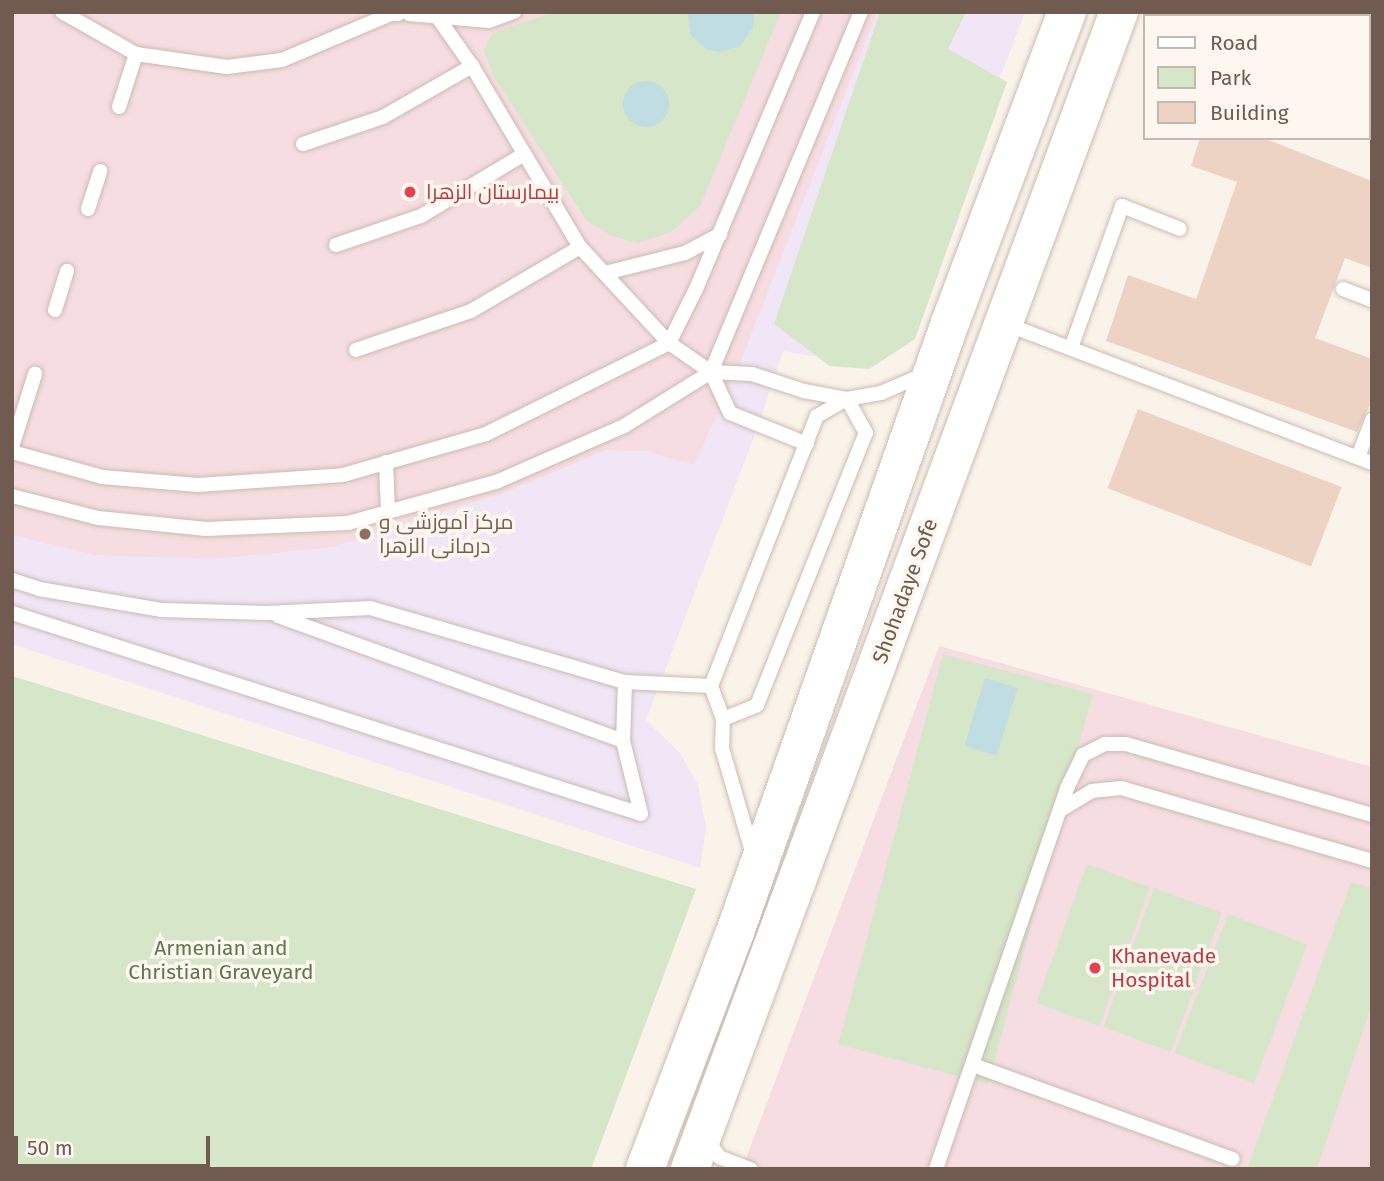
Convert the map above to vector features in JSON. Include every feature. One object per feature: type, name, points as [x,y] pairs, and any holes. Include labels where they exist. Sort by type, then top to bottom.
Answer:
[{"type":"main road","name":"Shohadaye Sofe","points":[[690,1169],[1119,12]]},
{"type":"main road","points":[[645,1169],[757,870],[933,370],[1064,15]]},
{"type":"lane","points":[[62,12],[136,54],[227,67],[282,60],[397,13],[439,14],[489,20],[514,12]]},
{"type":"lane","points":[[12,453],[102,477],[198,485],[343,475],[486,434],[669,343],[720,234],[813,12]]},
{"type":"lane","points":[[711,372],[861,12]]},
{"type":"lane","points":[[439,14],[580,247],[669,343],[711,372],[730,413],[807,444]]},
{"type":"lane","points":[[119,107],[136,54]]},
{"type":"lane","points":[[303,144],[383,117],[472,66]]},
{"type":"lane","points":[[336,245],[421,216],[524,154]]},
{"type":"lane","points":[[88,209],[100,172]]},
{"type":"lane","points":[[1070,348],[1122,206],[1180,229]]},
{"type":"lane","points":[[605,273],[685,253],[720,234]]},
{"type":"lane","points":[[356,350],[471,311],[580,247]]},
{"type":"lane","points":[[55,310],[67,271]]},
{"type":"lane","points":[[1343,289],[1372,300]]},
{"type":"lane","points":[[1004,323],[1365,460],[1372,420]]},
{"type":"lane","points":[[757,870],[722,748],[723,719],[711,686],[817,416],[847,399],[881,393],[933,370]]},
{"type":"lane","points":[[12,496],[98,518],[206,529],[348,523],[496,482],[624,426],[711,372],[752,374],[804,391],[847,399]]},
{"type":"lane","points":[[12,447],[35,374]]},
{"type":"lane","points":[[723,719],[757,705],[866,433],[847,399]]},
{"type":"lane","points":[[386,462],[388,512]]},
{"type":"lane","points":[[12,580],[38,589],[162,610],[271,613],[370,608],[625,682],[711,686]]},
{"type":"lane","points":[[12,613],[641,814],[623,741],[625,682]]},
{"type":"lane","points":[[271,613],[623,741]]},
{"type":"lane","points":[[936,1169],[1072,775],[1083,755],[1105,744],[1116,743],[1372,815]]},
{"type":"lane","points":[[1062,809],[1092,791],[1121,788],[1372,861]]},
{"type":"lane","points":[[973,1065],[1232,1159]]},
{"type":"lane","points":[[705,1130],[713,1150],[719,1157],[751,1169]]},
{"type":"shaded area","name":"بیمارستان الزهرا","points":[[12,12],[1025,12],[963,175],[829,354],[812,356],[783,351],[757,429],[646,720],[680,753],[698,785],[706,828],[700,868],[12,644]]},
{"type":"shaded area","name":"بیمارستان الزهرا","points":[[12,12],[877,12],[737,371],[694,465],[645,451],[606,450],[506,492],[333,547],[213,559],[95,555],[12,535]]},
{"type":"shaded area","name":"Khanevade Hospital","points":[[939,646],[1372,767],[1372,1169],[742,1169]]},
{"type":"green space","points":[[554,12],[781,12],[700,206],[671,232],[638,243],[612,236],[586,220],[494,77],[484,51],[492,33]]},
{"type":"green space","points":[[880,12],[966,12],[948,49],[1007,82],[915,339],[869,369],[830,366],[774,324]]},
{"type":"green space","points":[[943,654],[1093,694],[988,1084],[838,1044]]},
{"type":"green space","name":"Armenian and Christian Graveyard","points":[[12,676],[696,889],[591,1169],[12,1169]]},
{"type":"green space","points":[[1087,864],[1150,887],[1099,1026],[1036,1003]]},
{"type":"green space","points":[[1351,882],[1372,888],[1372,1004],[1317,1169],[1248,1167]]},
{"type":"green space","points":[[1154,888],[1222,913],[1171,1052],[1103,1027]]},
{"type":"green space","points":[[1228,914],[1307,944],[1254,1084],[1175,1053]]},
{"type":"water","points":[[687,12],[754,12],[753,28],[740,46],[719,52],[708,50],[691,36]]},
{"type":"water","points":[[646,81],[662,88],[669,104],[662,120],[646,127],[630,120],[623,104],[630,88]]},
{"type":"water","points":[[985,678],[1018,688],[997,756],[964,746]]},
{"type":"building","points":[[1199,140],[1269,140],[1372,181],[1372,268],[1345,258],[1315,338],[1372,359],[1372,401],[1357,432],[1106,341],[1128,275],[1196,299],[1237,182],[1191,166]]},
{"type":"building","points":[[1138,409],[1342,487],[1311,566],[1108,488]]},
{"type":"place","name":"بیمارستان الزهرا","points":[[410,192]]},
{"type":"place","name":"مرکز آموزشی و درمانی الزهرا","points":[[365,534]]},
{"type":"place","name":"Khanevade Hospital","points":[[1095,968]]}]
